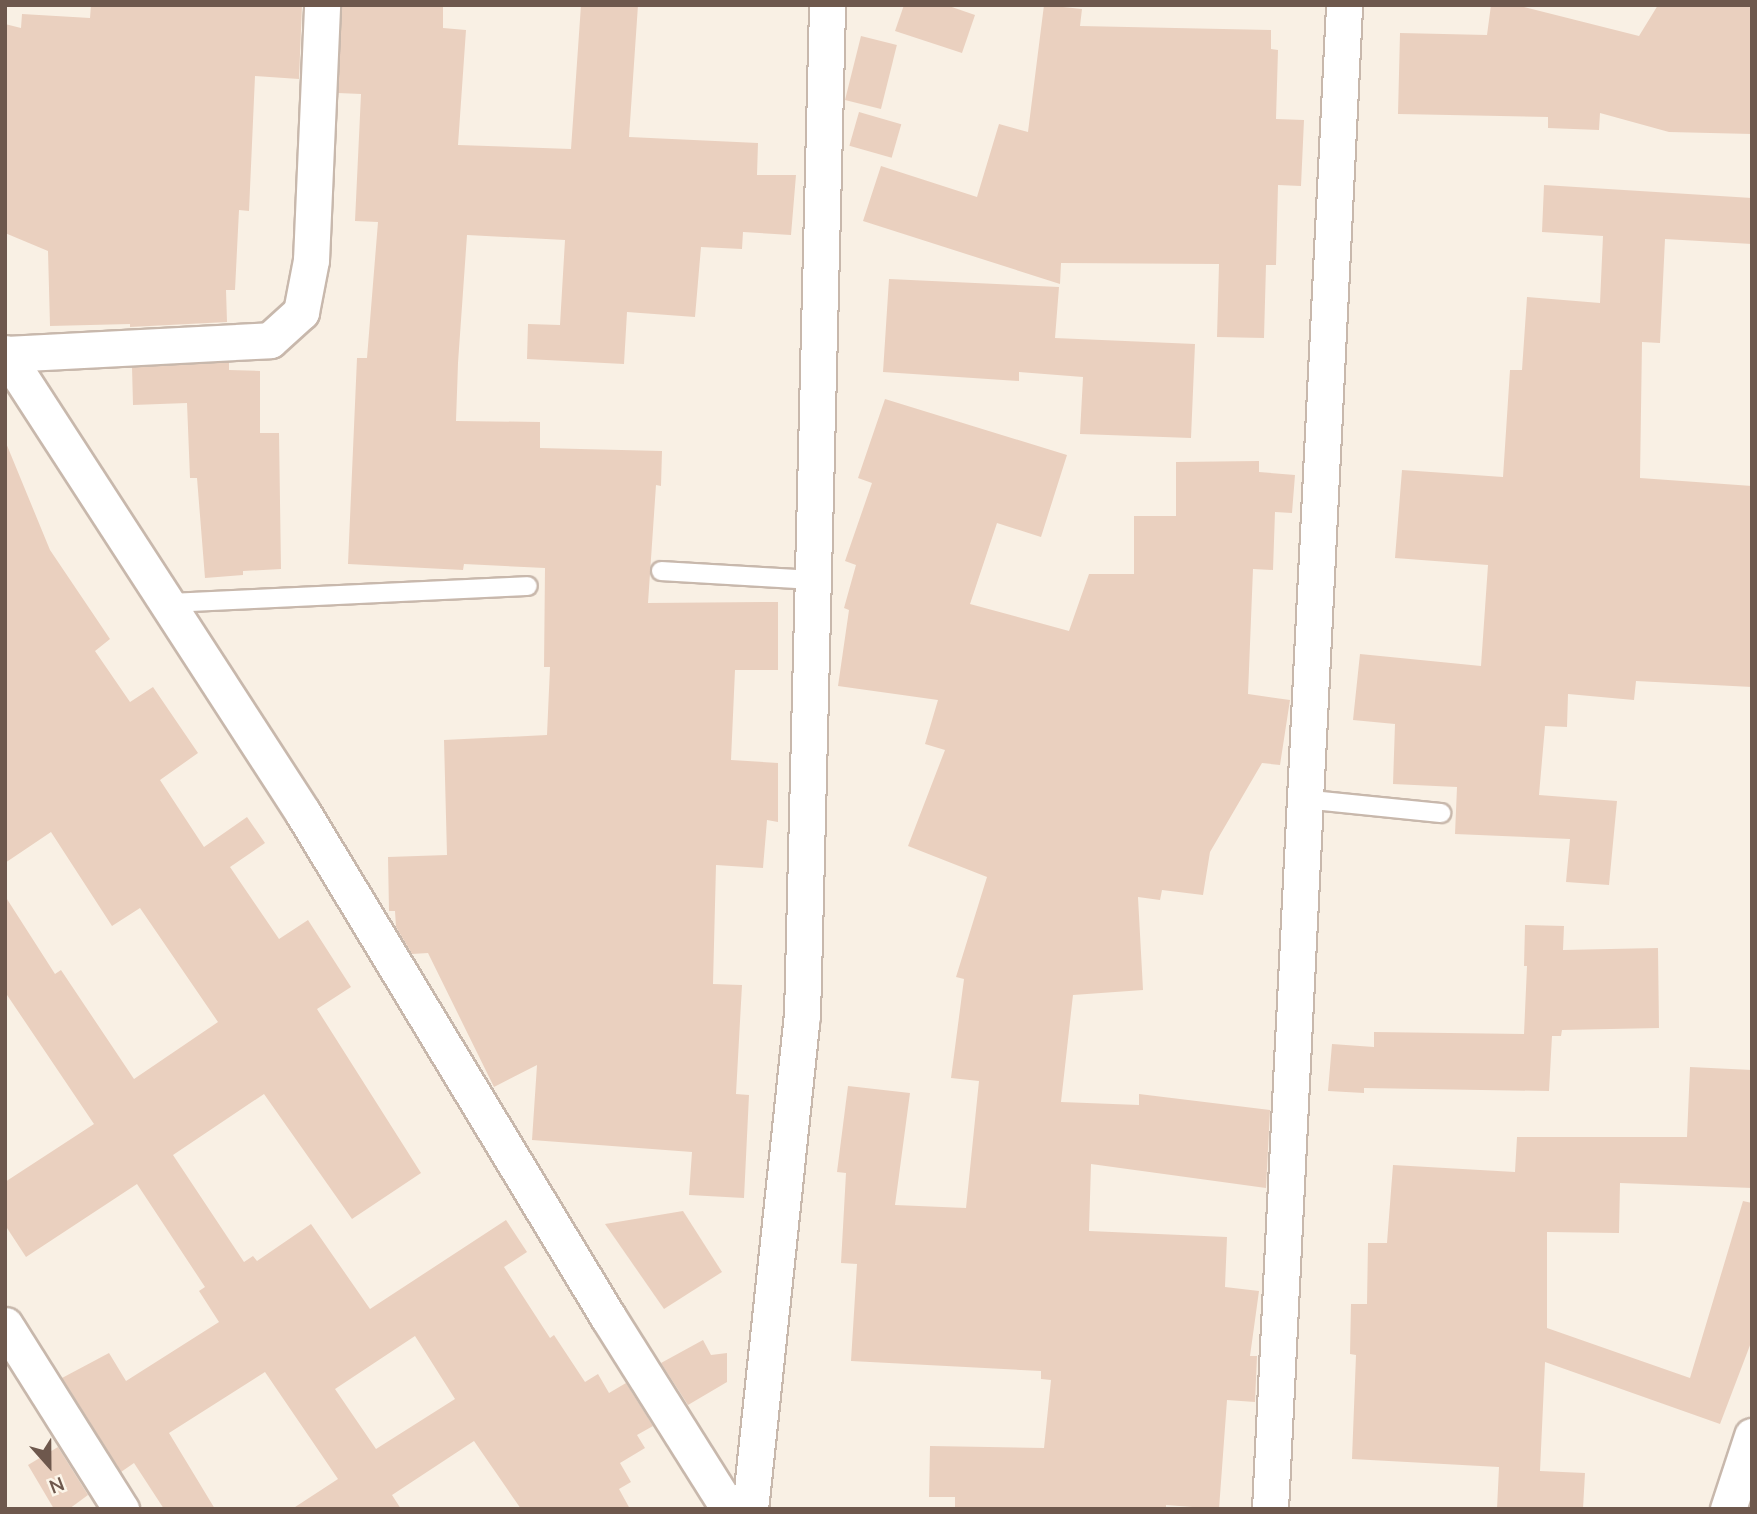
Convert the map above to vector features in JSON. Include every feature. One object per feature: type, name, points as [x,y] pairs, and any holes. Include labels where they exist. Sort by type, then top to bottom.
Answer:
[{"type":"street","points":[[6,353],[270,340],[300,312],[311,260],[322,5]]},
{"type":"street","points":[[750,1509],[802,1016],[827,5]]},
{"type":"street","points":[[1270,1509],[1303,799],[1345,5]]},
{"type":"street","points":[[6,353],[303,813],[608,1317],[729,1509]]},
{"type":"street","points":[[5,1325],[121,1509]]},
{"type":"street","points":[[1728,1509],[1752,1436]]},
{"type":"lane","points":[[660,571],[813,580]]},
{"type":"lane","points":[[168,603],[528,586]]},
{"type":"lane","points":[[1303,799],[1441,813]]},
{"type":"building","points":[[91,5],[302,5],[299,79],[255,76],[249,211],[239,210],[235,290],[226,290],[227,322],[130,327],[130,324],[50,326],[48,251],[5,233],[5,24],[21,28],[22,14],[90,18]]},
{"type":"building","points":[[342,5],[443,5],[443,28],[466,30],[458,145],[571,149],[581,5],[638,5],[629,137],[758,143],[757,175],[796,175],[791,235],[743,232],[742,249],[701,247],[695,317],[627,312],[624,364],[527,359],[528,324],[560,325],[565,240],[467,235],[458,363],[456,421],[540,422],[540,448],[662,451],[661,486],[656,485],[648,603],[778,602],[778,670],[735,670],[731,760],[778,763],[778,822],[767,820],[763,868],[716,865],[713,984],[742,985],[736,1094],[749,1095],[744,1198],[689,1195],[692,1152],[532,1140],[537,1065],[494,1087],[428,953],[412,954],[396,927],[395,911],[389,911],[388,857],[447,855],[444,740],[547,735],[550,667],[544,667],[545,568],[464,564],[463,570],[348,564],[357,358],[367,358],[378,222],[355,221],[361,94],[338,93]]},
{"type":"building","points":[[904,5],[946,5],[975,15],[962,53],[895,31]]},
{"type":"building","points":[[1044,5],[1082,9],[1080,26],[1271,30],[1271,49],[1278,50],[1276,119],[1304,120],[1301,186],[1278,185],[1276,265],[1266,265],[1264,338],[1217,337],[1219,264],[1061,263],[1060,284],[863,221],[881,166],[977,197],[999,124],[1028,132]]},
{"type":"building","points":[[1491,5],[1516,5],[1639,36],[1658,5],[1752,5],[1752,134],[1669,132],[1600,113],[1599,130],[1548,128],[1548,117],[1398,114],[1400,33],[1487,35]]},
{"type":"building","points":[[861,36],[897,45],[881,109],[845,100]]},
{"type":"building","points":[[859,112],[901,124],[892,158],[849,146]]},
{"type":"building","points":[[1544,185],[1752,198],[1752,244],[1665,239],[1660,343],[1642,342],[1640,478],[1752,486],[1752,687],[1636,681],[1634,700],[1568,694],[1567,727],[1545,726],[1539,795],[1617,801],[1609,885],[1566,882],[1570,839],[1455,834],[1457,787],[1393,784],[1395,724],[1353,720],[1360,654],[1481,666],[1488,565],[1395,558],[1402,470],[1503,477],[1510,370],[1522,370],[1527,297],[1600,303],[1603,236],[1542,232]]},
{"type":"building","points":[[889,279],[1059,287],[1055,338],[1195,344],[1191,438],[1080,434],[1083,377],[1019,372],[1019,381],[883,372]]},
{"type":"building","points":[[229,362],[229,370],[260,371],[260,433],[279,433],[281,569],[243,571],[243,575],[205,578],[197,478],[190,478],[187,403],[133,405],[132,367]]},
{"type":"building","points":[[885,399],[1067,455],[1041,537],[997,523],[970,604],[1069,631],[1089,574],[1134,574],[1134,516],[1176,516],[1176,462],[1259,461],[1259,472],[1295,475],[1292,513],[1275,512],[1273,570],[1253,569],[1248,694],[1290,700],[1280,765],[1262,763],[1210,852],[1203,895],[1162,890],[1160,900],[1138,897],[1143,990],[1073,995],[1061,1102],[1139,1105],[1139,1094],[1270,1110],[1266,1188],[1091,1164],[1089,1231],[1227,1237],[1225,1287],[1259,1291],[1250,1356],[1257,1356],[1255,1402],[1227,1400],[1219,1509],[1166,1505],[1166,1509],[955,1509],[955,1497],[929,1497],[930,1446],[1044,1448],[1051,1380],[1041,1379],[1041,1371],[851,1361],[857,1264],[841,1263],[846,1173],[837,1172],[848,1086],[910,1093],[895,1205],[966,1208],[979,1081],[951,1078],[964,979],[956,977],[987,877],[908,846],[945,750],[925,744],[938,700],[838,686],[849,610],[844,608],[856,565],[845,561],[872,483],[858,478]]},
{"type":"building","points":[[6,443],[50,550],[110,639],[95,651],[130,702],[153,687],[198,753],[160,780],[204,847],[247,817],[265,843],[230,867],[279,939],[308,920],[351,987],[317,1009],[421,1173],[352,1219],[264,1094],[173,1155],[244,1262],[253,1256],[257,1261],[311,1224],[370,1309],[506,1220],[527,1252],[504,1267],[550,1338],[554,1335],[585,1382],[598,1374],[609,1393],[626,1383],[653,1426],[637,1435],[645,1448],[620,1463],[631,1482],[619,1489],[630,1509],[521,1509],[474,1441],[392,1495],[401,1509],[292,1509],[338,1479],[265,1372],[169,1433],[215,1509],[164,1509],[134,1463],[121,1472],[62,1378],[109,1353],[126,1381],[219,1322],[199,1291],[205,1287],[137,1184],[26,1257],[5,1225],[5,1182],[94,1124],[5,992],[5,896],[55,974],[61,970],[134,1079],[218,1022],[140,908],[112,926],[51,832],[5,863]],"holes":[[[415,1336],[455,1399],[376,1449],[335,1389]]]},
{"type":"building","points":[[1525,925],[1564,926],[1563,950],[1658,948],[1659,1028],[1562,1030],[1561,1036],[1552,1036],[1549,1091],[1364,1088],[1364,1093],[1328,1091],[1332,1044],[1374,1047],[1374,1032],[1524,1034],[1527,966],[1524,966]]},
{"type":"building","points":[[1690,1067],[1752,1070],[1752,1188],[1620,1183],[1619,1233],[1547,1232],[1547,1328],[1690,1378],[1743,1201],[1752,1203],[1752,1340],[1720,1424],[1545,1362],[1540,1471],[1585,1473],[1583,1509],[1497,1509],[1499,1467],[1352,1459],[1356,1355],[1350,1354],[1351,1304],[1367,1304],[1368,1243],[1387,1243],[1393,1165],[1515,1172],[1517,1137],[1687,1137]]},
{"type":"building","points":[[683,1211],[722,1272],[664,1309],[605,1224]]},
{"type":"building","points":[[703,1340],[711,1355],[727,1353],[727,1382],[688,1405],[661,1363]]},
{"type":"building","points":[[58,1447],[88,1495],[69,1509],[54,1509],[28,1465]]}]
